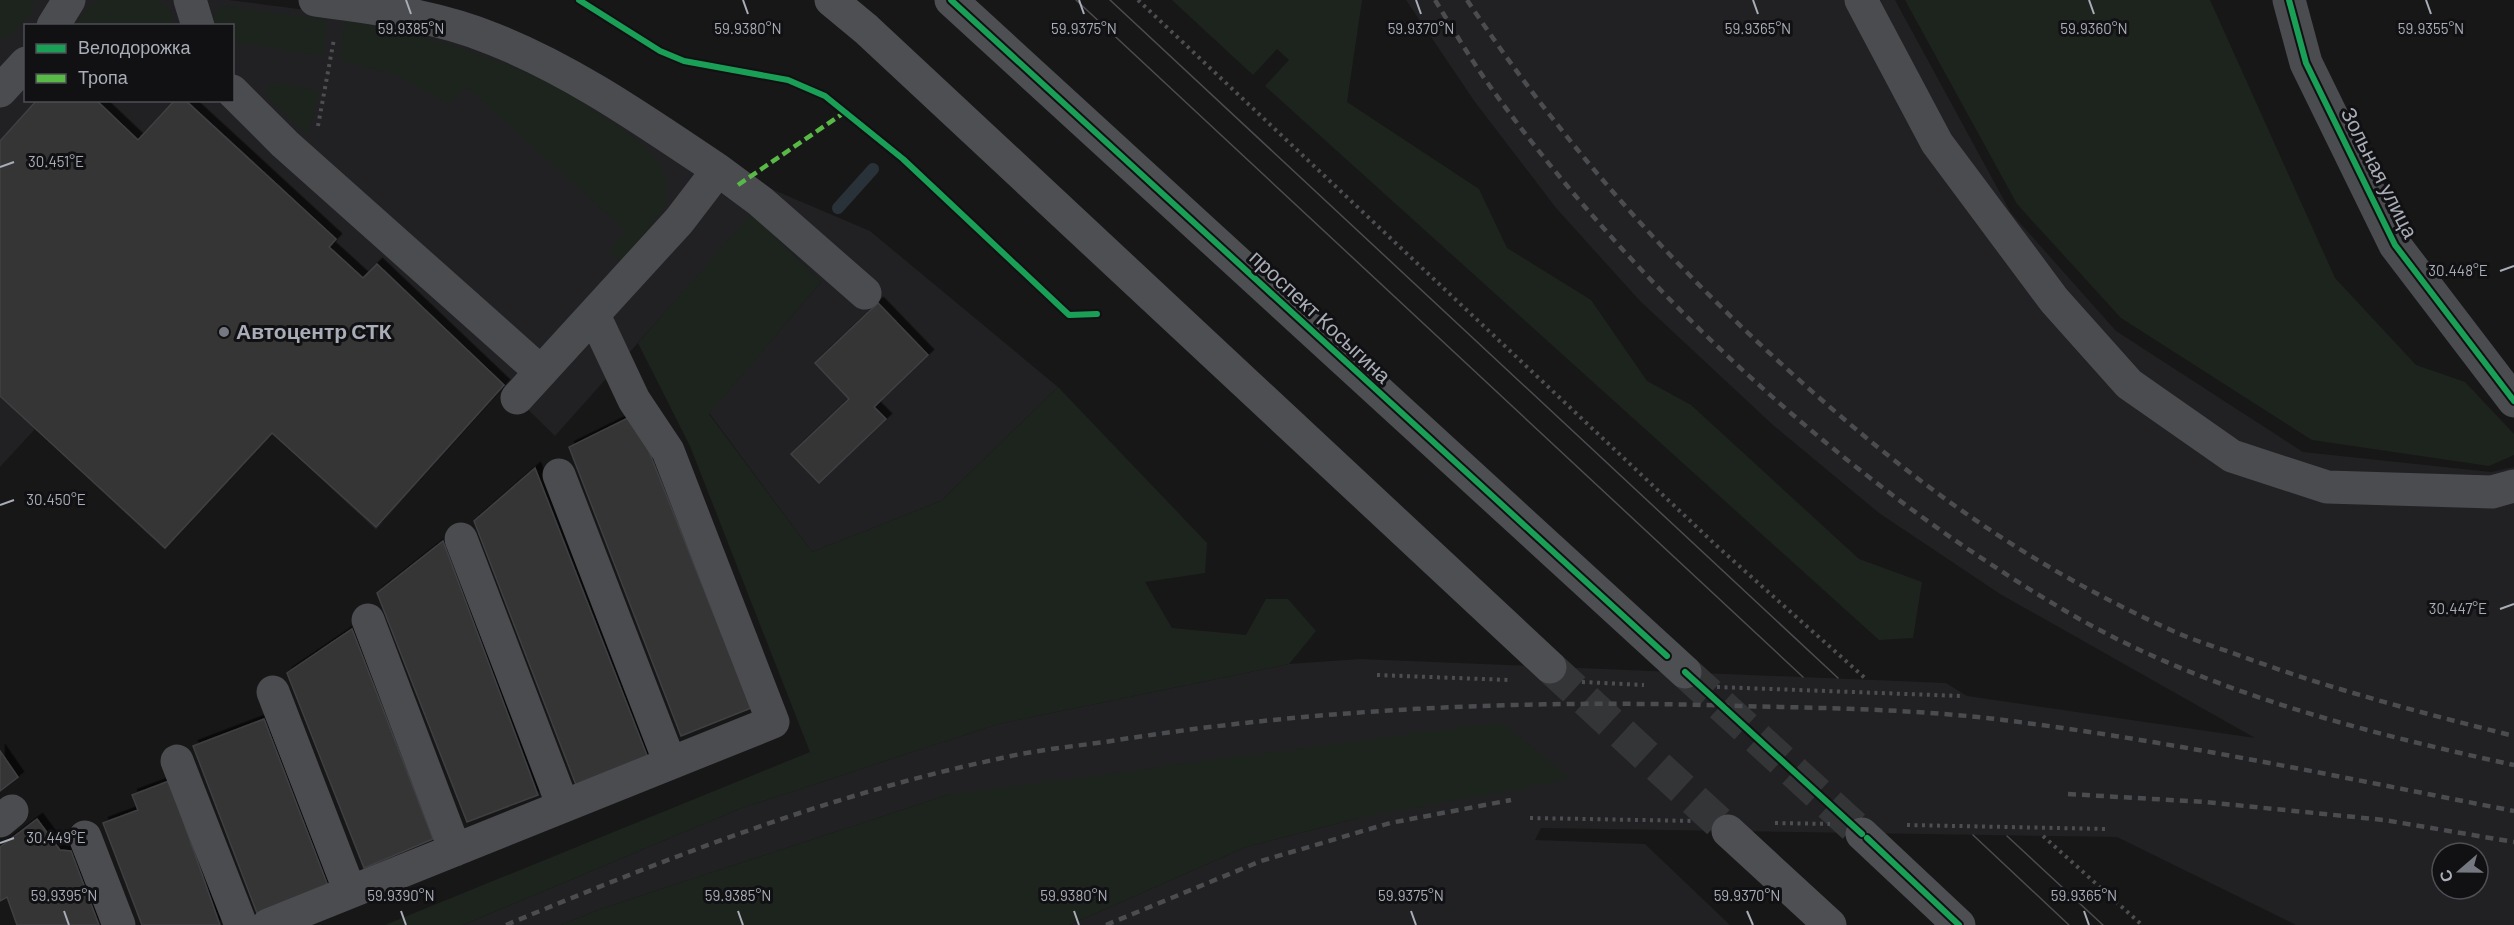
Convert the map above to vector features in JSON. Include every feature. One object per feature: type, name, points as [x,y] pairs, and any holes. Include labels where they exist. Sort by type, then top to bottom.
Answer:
[{"type":"main road","points":[[831,0],[882,44],[1550,667]]},
{"type":"main road","name":"проспект Косыгина","points":[[951,0],[1685,672]]},
{"type":"main road","points":[[1717,826],[1830,925]]},
{"type":"main road","points":[[1865,830],[1959,925]]},
{"type":"street","points":[[54,24],[69,0]]},
{"type":"street","points":[[190,0],[197,24]]},
{"type":"street","points":[[1861,0],[1937,143],[2054,300],[2129,384],[2232,456],[2327,487],[2492,492],[2514,486]]},
{"type":"street","name":"Зольная улица","points":[[2289,0],[2306,63],[2395,246],[2514,401]]},
{"type":"street","points":[[327,2],[418,15],[493,39],[568,74],[718,170],[760,201],[866,293]]},
{"type":"street","points":[[0,91],[24,65]]},
{"type":"street","points":[[234,93],[310,166],[541,372]]},
{"type":"street","points":[[517,398],[679,220],[718,170]]},
{"type":"street","points":[[268,925],[773,722],[668,451],[634,400],[594,315]]},
{"type":"street","points":[[559,475],[670,763]]},
{"type":"street","points":[[461,538],[563,806]]},
{"type":"street","points":[[368,620],[455,850]]},
{"type":"street","points":[[273,692],[350,892]]},
{"type":"street","points":[[177,761],[241,925]]},
{"type":"street","points":[[85,837],[118,925]]},
{"type":"path","points":[[1138,0],[1719,548],[1866,679]]},
{"type":"path","points":[[310,166],[329,78],[327,2]]},
{"type":"path","points":[[1530,818],[1717,826]]},
{"type":"path","points":[[1765,823],[1865,830],[2107,829]]},
{"type":"path","points":[[2043,836],[2142,925]]},
{"type":"shaded area","points":[[0,0],[229,0],[415,24],[565,83],[752,215],[555,436],[504,386],[376,530],[273,434],[165,550],[35,429],[0,467]]},
{"type":"shaded area","points":[[0,0],[34,0],[33,11],[6,39],[0,37]]},
{"type":"shaded area","points":[[102,0],[156,0],[169,8],[176,24],[75,24],[90,6]]},
{"type":"shaded area","points":[[1172,0],[1362,0],[1347,102],[1479,189],[1507,248],[1591,300],[1647,381],[1691,405],[1859,559],[1922,582],[1913,638],[1879,640],[1265,86],[1289,60],[1277,49],[1253,75]]},
{"type":"shaded area","points":[[1406,0],[1895,0],[2011,213],[2116,331],[2303,452],[2491,472],[2514,467],[2514,925],[2296,925],[2117,837],[1541,828],[1535,840],[1645,844],[1730,925],[1069,925],[1246,847],[1358,818],[947,795],[598,910],[561,925],[463,925],[739,809],[998,724],[1289,664],[1360,659],[1946,683],[1967,696],[2255,738],[2000,594],[1879,513],[1774,426],[1640,301],[1556,208],[1475,102]]},
{"type":"shaded area","points":[[1905,0],[2210,0],[2335,278],[2416,365],[2465,382],[2514,434],[2514,455],[2489,466],[2312,440],[2121,318],[2017,204]]},
{"type":"shaded area","points":[[222,6],[328,20],[322,56],[234,41],[234,24],[212,24],[215,13]]},
{"type":"shaded area","points":[[345,20],[454,46],[558,87],[631,135],[651,153],[659,164],[667,189],[663,209],[620,261],[609,252],[625,230],[467,87],[449,104],[395,74],[340,60]]},
{"type":"shaded area","points":[[277,82],[319,91],[308,135],[267,97],[266,90],[270,84]]},
{"type":"shaded area","points":[[769,188],[870,231],[1058,387],[941,501],[812,552],[709,413],[821,282],[752,213]]},
{"type":"shaded area","points":[[752,213],[821,282],[709,414],[812,552],[941,501],[1058,387],[1207,543],[1205,573],[1145,582],[1172,628],[1246,635],[1266,599],[1288,599],[1316,631],[1289,664],[998,724],[739,809],[463,925],[385,925],[810,752],[690,446],[638,343]]},
{"type":"shaded area","points":[[1501,722],[1571,779],[1358,818],[1246,847],[1069,925],[561,925],[598,910],[947,795]]},
{"type":"building","name":"Автоцентр СТК","points":[[35,102],[98,102],[138,140],[173,102],[187,102],[336,239],[329,247],[363,278],[377,264],[504,385],[376,527],[272,433],[165,548],[0,396],[0,141]]},
{"type":"building","points":[[878,303],[928,355],[874,407],[886,419],[819,483],[791,454],[849,399],[815,363]]},
{"type":"building","points":[[628,418],[648,449],[751,708],[681,736],[569,447]]},
{"type":"building","points":[[535,468],[648,758],[576,785],[474,521]]},
{"type":"building","points":[[443,541],[538,795],[467,822],[377,593]]},
{"type":"building","points":[[352,629],[433,839],[364,868],[287,673]]},
{"type":"building","points":[[264,719],[328,886],[257,913],[193,746]]},
{"type":"building","points":[[0,751],[18,777],[0,791]]},
{"type":"building","points":[[169,781],[220,925],[142,925],[103,823],[138,810],[132,795]]},
{"type":"building","points":[[37,819],[60,850],[71,851],[99,925],[17,925],[7,897],[0,901],[0,847]]},
{"type":"waterway","points":[[838,208],[873,169]]},
{"type":"tunnel","points":[[1550,667],[1728,831]]},
{"type":"tunnel","points":[[1685,672],[1862,834]]},
{"type":"tram line","points":[[1076,0],[1803,677]]},
{"type":"tram line","points":[[1110,0],[1838,678]]},
{"type":"tram line","points":[[1973,835],[2069,925]]},
{"type":"tram line","points":[[2007,836],[2103,925]]},
{"type":"railway","points":[[1435,0],[1486,81],[1543,156],[1594,218],[1648,277],[1764,390],[1888,492],[1953,539],[2079,619],[2123,642],[2217,682],[2266,700],[2364,729],[2514,765]]},
{"type":"railway","points":[[1467,0],[1538,100],[1576,148],[1615,195],[1698,284],[1832,409],[1969,516],[2067,577],[2181,635],[2342,690],[2514,736]]},
{"type":"railway","points":[[506,925],[626,876],[746,831],[930,775],[1020,754],[1184,730],[1263,721],[1421,709],[1501,705],[1660,704],[1864,709],[1956,715],[2053,727],[2185,748],[2514,811]]},
{"type":"railway","points":[[2068,794],[2205,802],[2384,820],[2514,842]]},
{"type":"railway","points":[[1106,925],[1261,861],[1390,823],[1511,800]]},
{"type":"marked path","points":[[738,185],[845,112]]},
{"type":"cycle path","points":[[579,0],[660,51],[684,61],[788,80],[825,96],[903,159],[1069,315],[1097,314]]},
{"type":"cycle path","points":[[951,0],[1667,656]]},
{"type":"cycle path","points":[[2289,0],[2306,63],[2395,245],[2514,401]]},
{"type":"cycle path","points":[[1685,672],[1862,834]]},
{"type":"cycle path","points":[[1867,838],[1959,925]]},
{"type":"place","name":"Автоцентр СТК","points":[[224,332]]}]
